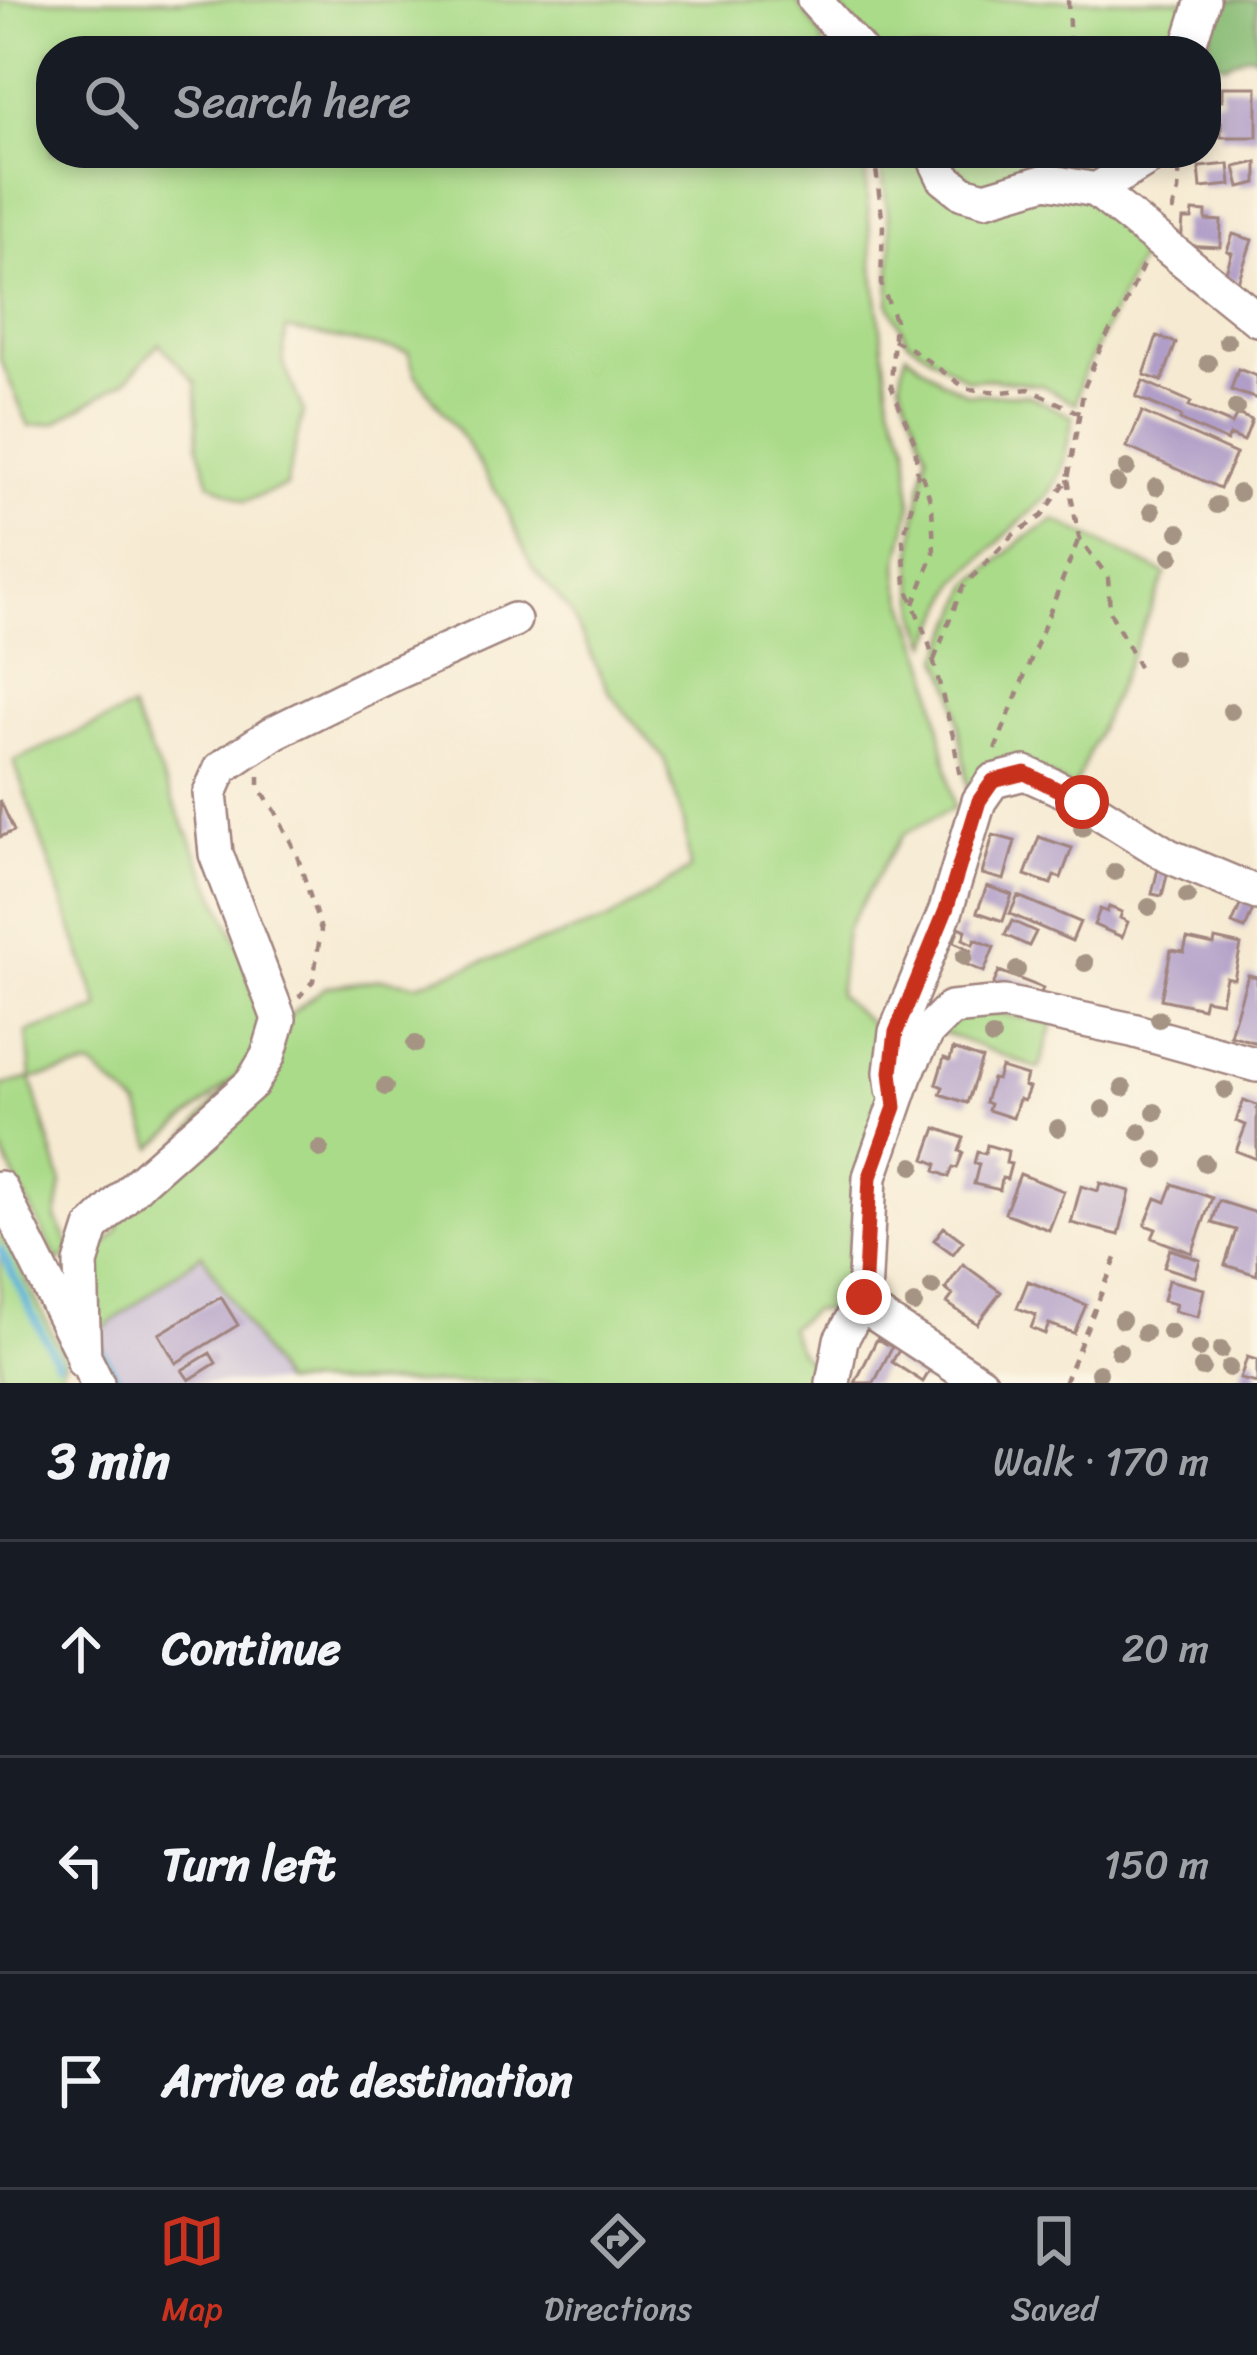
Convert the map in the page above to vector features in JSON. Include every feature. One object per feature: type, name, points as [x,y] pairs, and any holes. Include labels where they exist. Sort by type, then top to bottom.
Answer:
[{"type":"street","points":[[814,0],[846,36]]},
{"type":"street","points":[[1192,36],[1203,0]]},
{"type":"street","points":[[939,168],[963,194],[985,199],[1046,181],[1096,190],[1257,319]]},
{"type":"street","points":[[1096,190],[1133,168]]},
{"type":"street","points":[[91,1372],[80,1263],[92,1228],[252,1083],[268,1056],[280,1019],[216,854],[210,793],[221,768],[275,732],[514,620]]},
{"type":"street","points":[[895,1107],[891,1072],[896,1032],[946,910],[979,801],[977,778],[1025,773],[1067,792],[1169,856],[1257,892]]},
{"type":"street","points":[[833,1383],[841,1340],[864,1297],[870,1177],[906,1073],[928,1030],[951,1008],[1004,1003],[1132,1030],[1257,1065]]},
{"type":"street","points":[[0,1188],[91,1372]]},
{"type":"street","points":[[860,1304],[981,1383]]},
{"type":"path","points":[[1067,0],[1069,36]]},
{"type":"path","points":[[876,168],[883,226],[881,284],[895,320],[891,386],[915,443],[918,479],[903,540],[906,585],[953,736],[977,778],[993,754],[1079,538]]},
{"type":"path","points":[[1139,667],[1110,612],[1108,577],[1079,538],[1068,478],[1084,388],[1141,266],[1164,243],[1179,168]]},
{"type":"path","points":[[893,340],[968,389],[1029,388],[1081,414]]},
{"type":"path","points":[[914,605],[934,553],[932,505],[916,454]]},
{"type":"path","points":[[933,661],[962,588],[1013,535],[1042,516],[1068,478]]},
{"type":"path","points":[[257,745],[260,788],[297,855],[321,930],[313,981],[280,1019]]},
{"type":"path","points":[[1064,1383],[1117,1256]]},
{"type":"shaded area","points":[[202,1253],[282,1383],[112,1383],[88,1340]]},
{"type":"green space","points":[[0,0],[796,0],[821,36],[36,36],[36,168],[864,168],[890,402],[908,444],[911,506],[898,565],[900,587],[930,672],[954,808],[904,834],[846,930],[838,995],[885,1036],[883,1106],[865,1154],[843,1311],[812,1310],[789,1328],[798,1350],[821,1375],[818,1383],[282,1383],[202,1254],[88,1340],[98,1252],[119,1229],[119,1215],[288,1016],[326,987],[382,979],[417,984],[610,919],[690,869],[684,822],[664,759],[609,692],[570,611],[532,567],[505,506],[463,438],[415,374],[408,352],[286,329],[283,362],[303,411],[286,486],[245,501],[210,483],[198,446],[196,383],[159,343],[127,380],[55,423],[29,426],[0,359]]},
{"type":"green space","points":[[834,0],[1196,0],[1185,36],[862,36]]},
{"type":"green space","points":[[1217,0],[1257,0],[1257,57],[1249,54],[1221,64],[1221,36],[1210,36]]},
{"type":"green space","points":[[880,168],[930,168],[936,182],[1083,195],[1146,245],[1081,379],[1076,404],[1041,385],[967,380],[907,340],[889,303],[892,244]]},
{"type":"green space","points":[[958,168],[1049,168],[1024,173],[978,189]]},
{"type":"green space","points":[[906,353],[968,394],[1028,395],[1073,417],[1062,471],[1048,495],[958,581],[929,644],[919,619],[912,567],[927,453],[900,381]]},
{"type":"green space","points":[[1055,520],[1166,574],[1074,788],[1030,767],[970,803],[954,693],[940,658],[971,584],[1022,540]]},
{"type":"green space","points":[[131,709],[242,952],[263,1030],[247,1067],[153,1148],[139,1107],[91,1066],[31,1079],[62,1184],[56,1219],[72,1250],[58,1262],[0,1148],[0,1086],[31,1078],[27,1032],[100,1009],[14,761]]},
{"type":"green space","points":[[973,1009],[1053,1023],[1039,1069],[938,1031]]},
{"type":"green space","points":[[0,1226],[65,1359],[57,1383],[0,1383]]},
{"type":"building","points":[[1222,87],[1257,87],[1257,137],[1221,137]]},
{"type":"building","points":[[1257,162],[1257,183],[1240,187],[1235,167]]},
{"type":"building","points":[[1229,164],[1231,185],[1201,188],[1199,168]]},
{"type":"building","points":[[1193,211],[1206,212],[1206,220],[1221,221],[1220,247],[1181,245],[1183,219],[1192,219]]},
{"type":"building","points":[[1233,234],[1252,240],[1238,282],[1224,278]]},
{"type":"building","points":[[1157,336],[1176,343],[1162,381],[1144,375]]},
{"type":"building","points":[[1238,369],[1257,376],[1257,399],[1231,390]]},
{"type":"building","points":[[1143,381],[1232,424],[1237,414],[1252,420],[1244,441],[1230,435],[1227,441],[1136,397]]},
{"type":"building","points":[[1142,412],[1236,454],[1220,488],[1127,447]]},
{"type":"building","points":[[0,800],[14,831],[0,837]]},
{"type":"building","points":[[993,835],[1015,841],[1004,880],[982,874]]},
{"type":"building","points":[[1039,837],[1072,848],[1061,878],[1054,876],[1051,884],[1025,875]]},
{"type":"building","points":[[1158,869],[1168,871],[1162,896],[1152,894]]},
{"type":"building","points":[[987,886],[1012,895],[1003,921],[977,912]]},
{"type":"building","points":[[1018,896],[1080,922],[1072,941],[1010,914]]},
{"type":"building","points":[[1243,899],[1255,904],[1245,929],[1232,924]]},
{"type":"building","points":[[1109,907],[1122,912],[1120,918],[1128,922],[1122,937],[1094,925],[1100,909],[1107,912]]},
{"type":"building","points":[[1012,921],[1036,932],[1029,946],[1005,935]]},
{"type":"building","points":[[959,927],[966,930],[963,939],[994,947],[984,972],[965,964],[971,950],[954,942]]},
{"type":"building","points":[[1187,939],[1241,945],[1234,979],[1226,977],[1221,1002],[1205,999],[1203,1008],[1161,999],[1171,950],[1184,952]]},
{"type":"building","points":[[999,971],[1043,988],[1037,1003],[993,986]]},
{"type":"building","points":[[1248,975],[1257,977],[1257,1043],[1230,1035]]},
{"type":"building","points":[[953,1049],[982,1059],[967,1103],[940,1094],[943,1087],[936,1084],[944,1058],[950,1060]]},
{"type":"building","points":[[1001,1068],[1027,1076],[1024,1086],[1029,1088],[1024,1101],[1019,1099],[1013,1118],[988,1110],[990,1104],[985,1102]]},
{"type":"building","points":[[1244,1100],[1257,1105],[1257,1159],[1236,1151],[1246,1125],[1236,1121]]},
{"type":"building","points":[[936,1128],[964,1138],[959,1151],[963,1153],[949,1177],[925,1159]]},
{"type":"building","points":[[987,1145],[1008,1151],[1006,1163],[1011,1164],[1000,1190],[974,1184],[977,1152],[985,1154]]},
{"type":"building","points":[[1020,1174],[1064,1191],[1049,1230],[1005,1213]]},
{"type":"building","points":[[1100,1183],[1130,1191],[1119,1235],[1071,1223],[1081,1186],[1098,1191]]},
{"type":"building","points":[[1173,1184],[1212,1198],[1192,1253],[1152,1238],[1156,1229],[1145,1225],[1156,1198],[1166,1202]]},
{"type":"building","points":[[1219,1201],[1257,1213],[1257,1275],[1225,1265],[1236,1230],[1212,1223]]},
{"type":"building","points":[[944,1227],[963,1241],[953,1254],[934,1240]]},
{"type":"building","points":[[1170,1249],[1200,1260],[1195,1277],[1164,1267]]},
{"type":"building","points":[[963,1264],[1001,1292],[977,1324],[947,1303],[953,1295],[945,1289]]},
{"type":"building","points":[[1168,1280],[1204,1289],[1198,1317],[1174,1311],[1176,1304],[1163,1301]]},
{"type":"building","points":[[1028,1281],[1086,1305],[1074,1333],[1049,1324],[1045,1334],[1031,1328],[1036,1315],[1017,1308]]},
{"type":"building","points":[[221,1297],[238,1325],[176,1363],[159,1334]]},
{"type":"building","points":[[877,1339],[892,1347],[874,1383],[855,1383]]},
{"type":"building","points":[[899,1350],[930,1370],[923,1382],[892,1362]]},
{"type":"building","points":[[210,1353],[216,1363],[189,1380],[182,1370]]},
{"type":"building","points":[[1247,1357],[1257,1360],[1257,1383],[1240,1379]]},
{"type":"waterway","points":[[0,1249],[57,1362]]},
{"type":"waterway","points":[[97,1343],[120,1383]]},
{"type":"route","points":[[864,1297],[870,1177],[895,1107],[891,1072],[896,1032],[946,910],[979,801],[993,781],[1025,773],[1082,802]]}]
